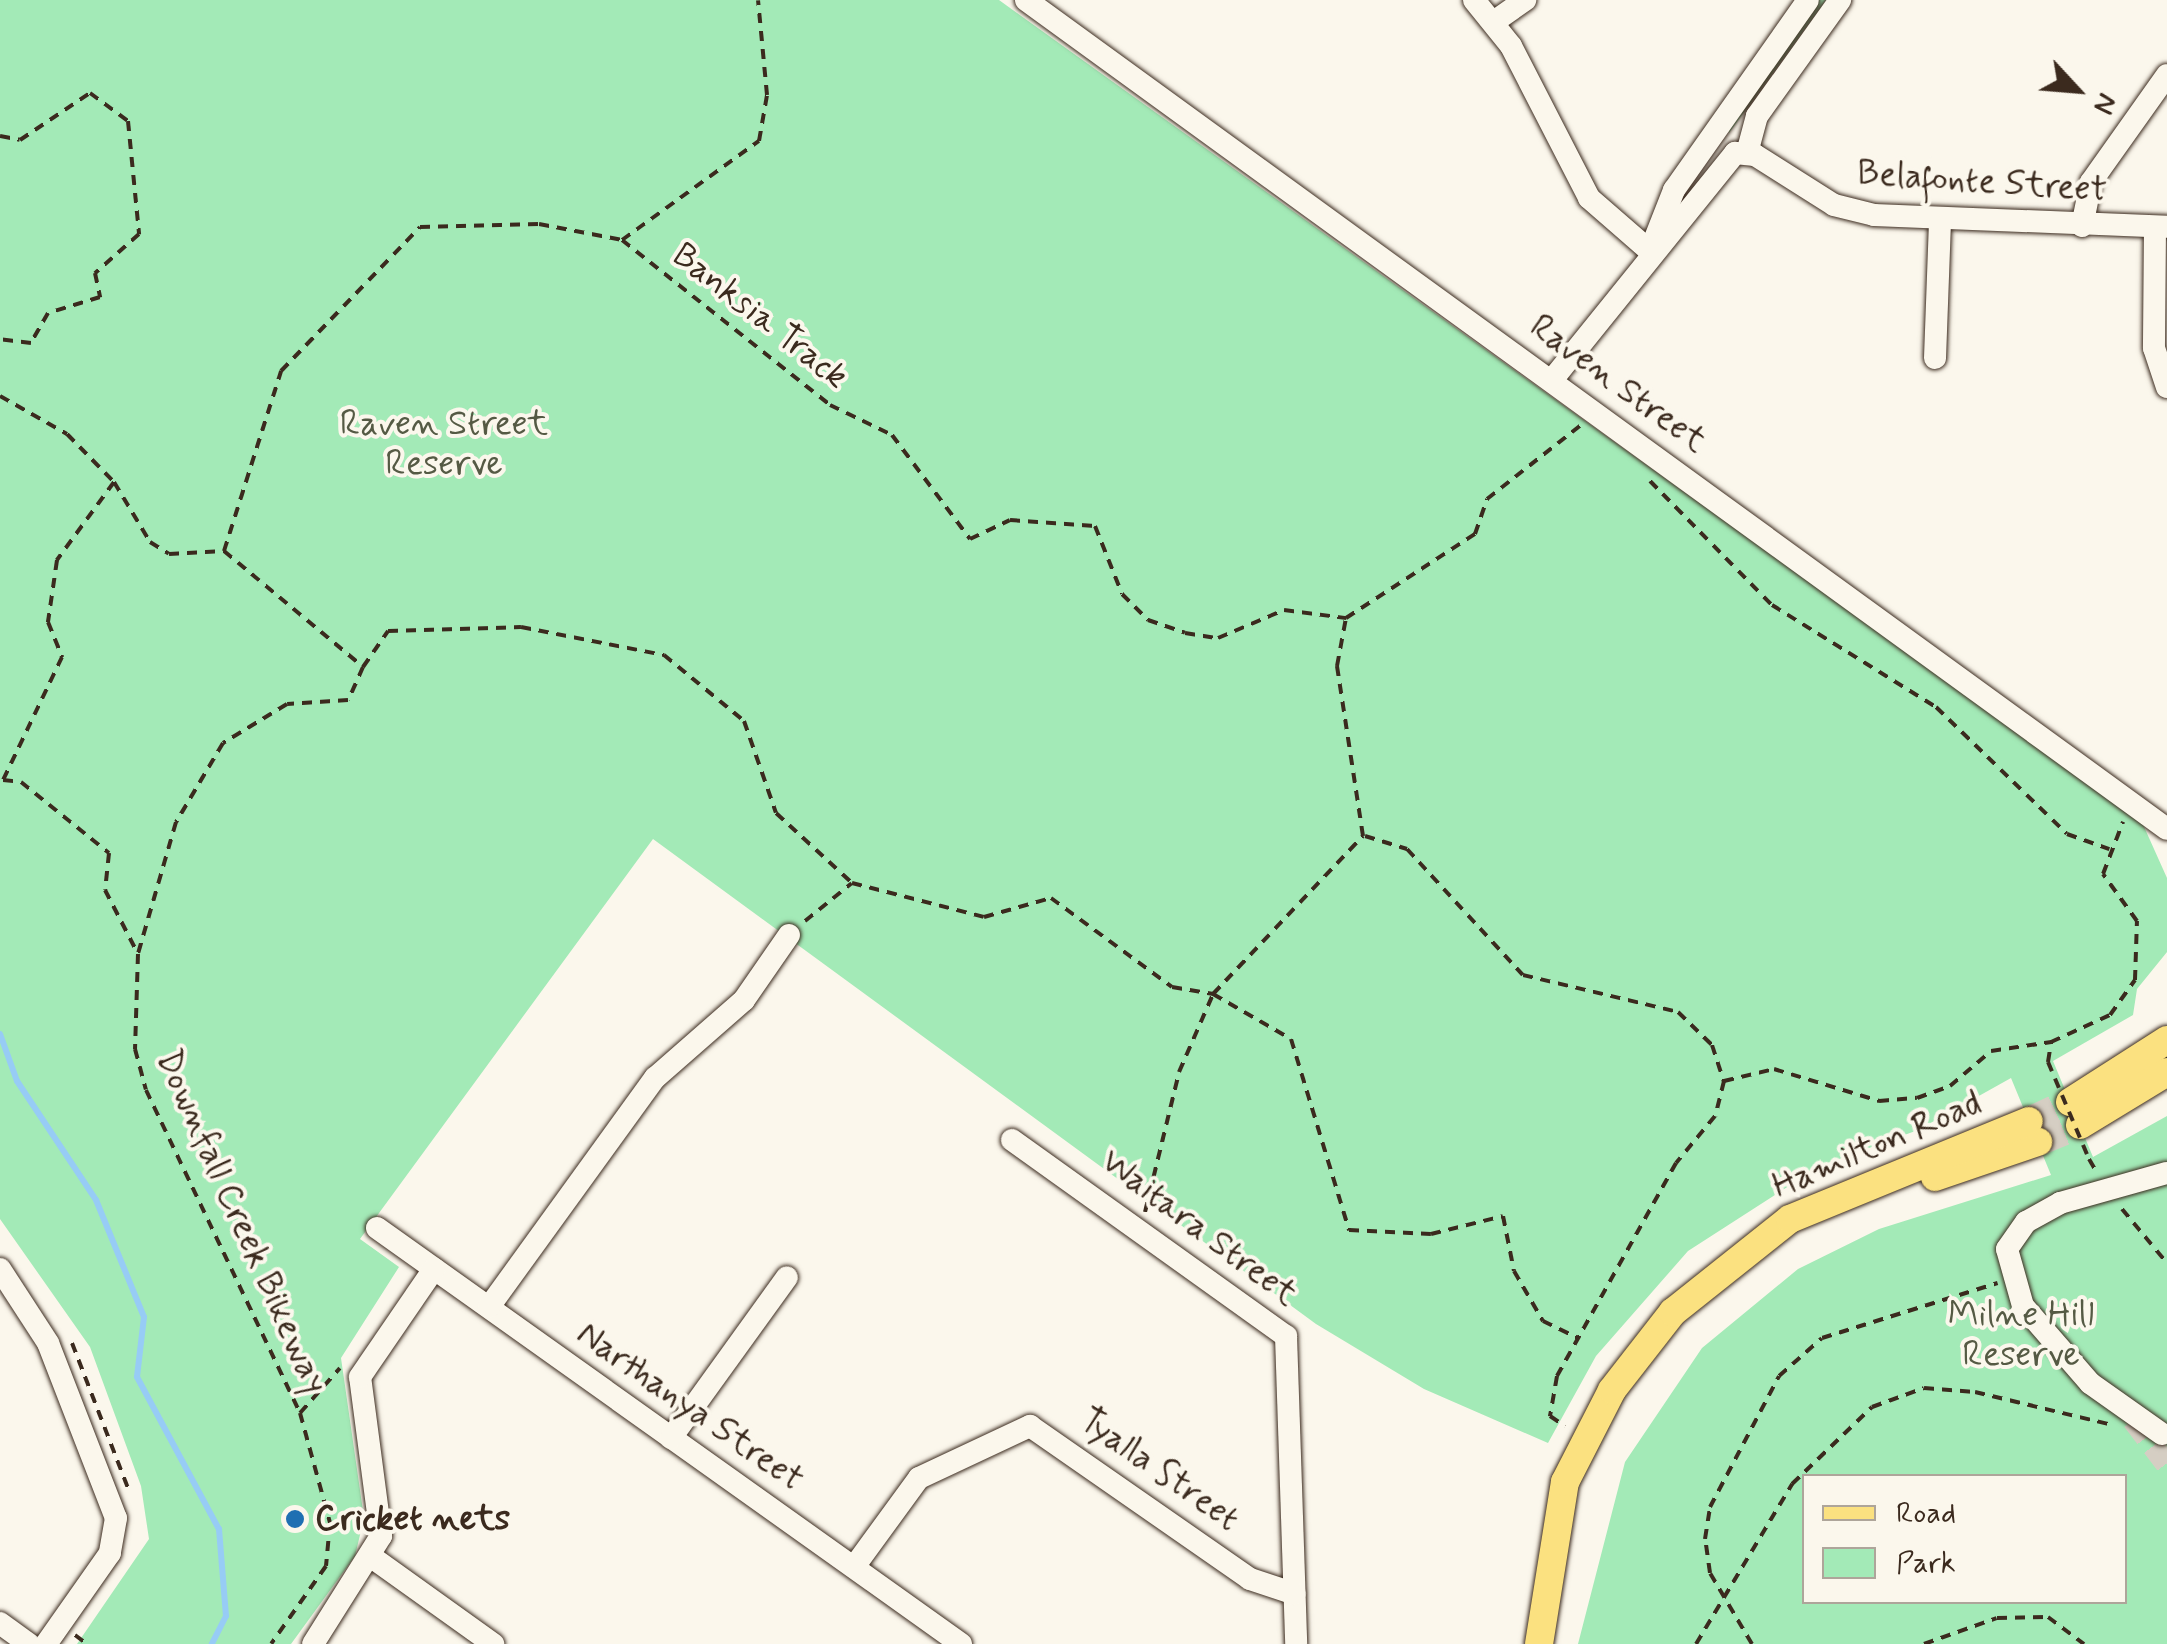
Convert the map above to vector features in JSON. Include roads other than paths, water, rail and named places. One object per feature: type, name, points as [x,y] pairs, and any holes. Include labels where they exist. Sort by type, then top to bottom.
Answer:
[{"type":"main road","points":[[2167,1040],[2075,1114],[2167,1072]]},
{"type":"main road","name":"Hamilton Road","points":[[1540,1644],[1565,1482],[1596,1418],[1631,1361],[1700,1285],[1816,1205],[2034,1132]]},
{"type":"street","name":"Raven Street","points":[[1026,0],[2140,803],[2167,829]]},
{"type":"street","points":[[1474,0],[1495,22],[1588,198],[1650,252]]},
{"type":"street","points":[[1495,22],[1525,0]]},
{"type":"street","points":[[1650,252],[1674,190],[1808,0]]},
{"type":"street","points":[[1552,380],[1721,162],[1747,153],[1757,116],[1840,0]]},
{"type":"street","points":[[2082,226],[2088,188],[2167,75]]},
{"type":"street","name":"Belafonte Street","points":[[1747,153],[1834,205],[1940,219],[2161,227]]},
{"type":"street","points":[[1935,358],[1940,219]]},
{"type":"street","points":[[2161,227],[2154,348],[2167,387]]},
{"type":"street","points":[[489,1307],[655,1078],[744,1000],[789,935]]},
{"type":"street","name":"Waitara Street","points":[[1012,1140],[1141,1228],[1286,1336],[1296,1644]]},
{"type":"street","points":[[2165,1436],[2090,1383],[2010,1278],[2007,1249],[2026,1222],[2167,1173]]},
{"type":"street","name":"Narthanya Street","points":[[377,1228],[961,1644]]},
{"type":"street","points":[[0,1269],[48,1343],[116,1518],[110,1553],[46,1644]]},
{"type":"street","points":[[312,1644],[373,1558],[381,1513],[360,1376],[434,1269]]},
{"type":"street","points":[[672,1438],[786,1278]]},
{"type":"street","name":"Tyalla Street","points":[[854,1567],[919,1478],[1030,1426],[1250,1579],[1295,1594]]},
{"type":"street","points":[[373,1558],[493,1644]]},
{"type":"street","points":[[0,1623],[29,1644]]},
{"type":"waterway","points":[[0,1034],[17,1081],[96,1200],[144,1317],[137,1377],[219,1529],[226,1616],[212,1644]]},
{"type":"tunnel","points":[[2029,1121],[2070,1102]]},
{"type":"tunnel","points":[[2038,1142],[2080,1125]]},
{"type":"tunnel","points":[[2133,1420],[2167,1465]]},
{"type":"place","name":"Cricket nets","points":[[295,1519]]},
{"type":"park label","name":"Raven Street Reserve","points":[[444,444]]},
{"type":"park label","name":"Milne Hill Reserve","points":[[2021,1335]]}]
